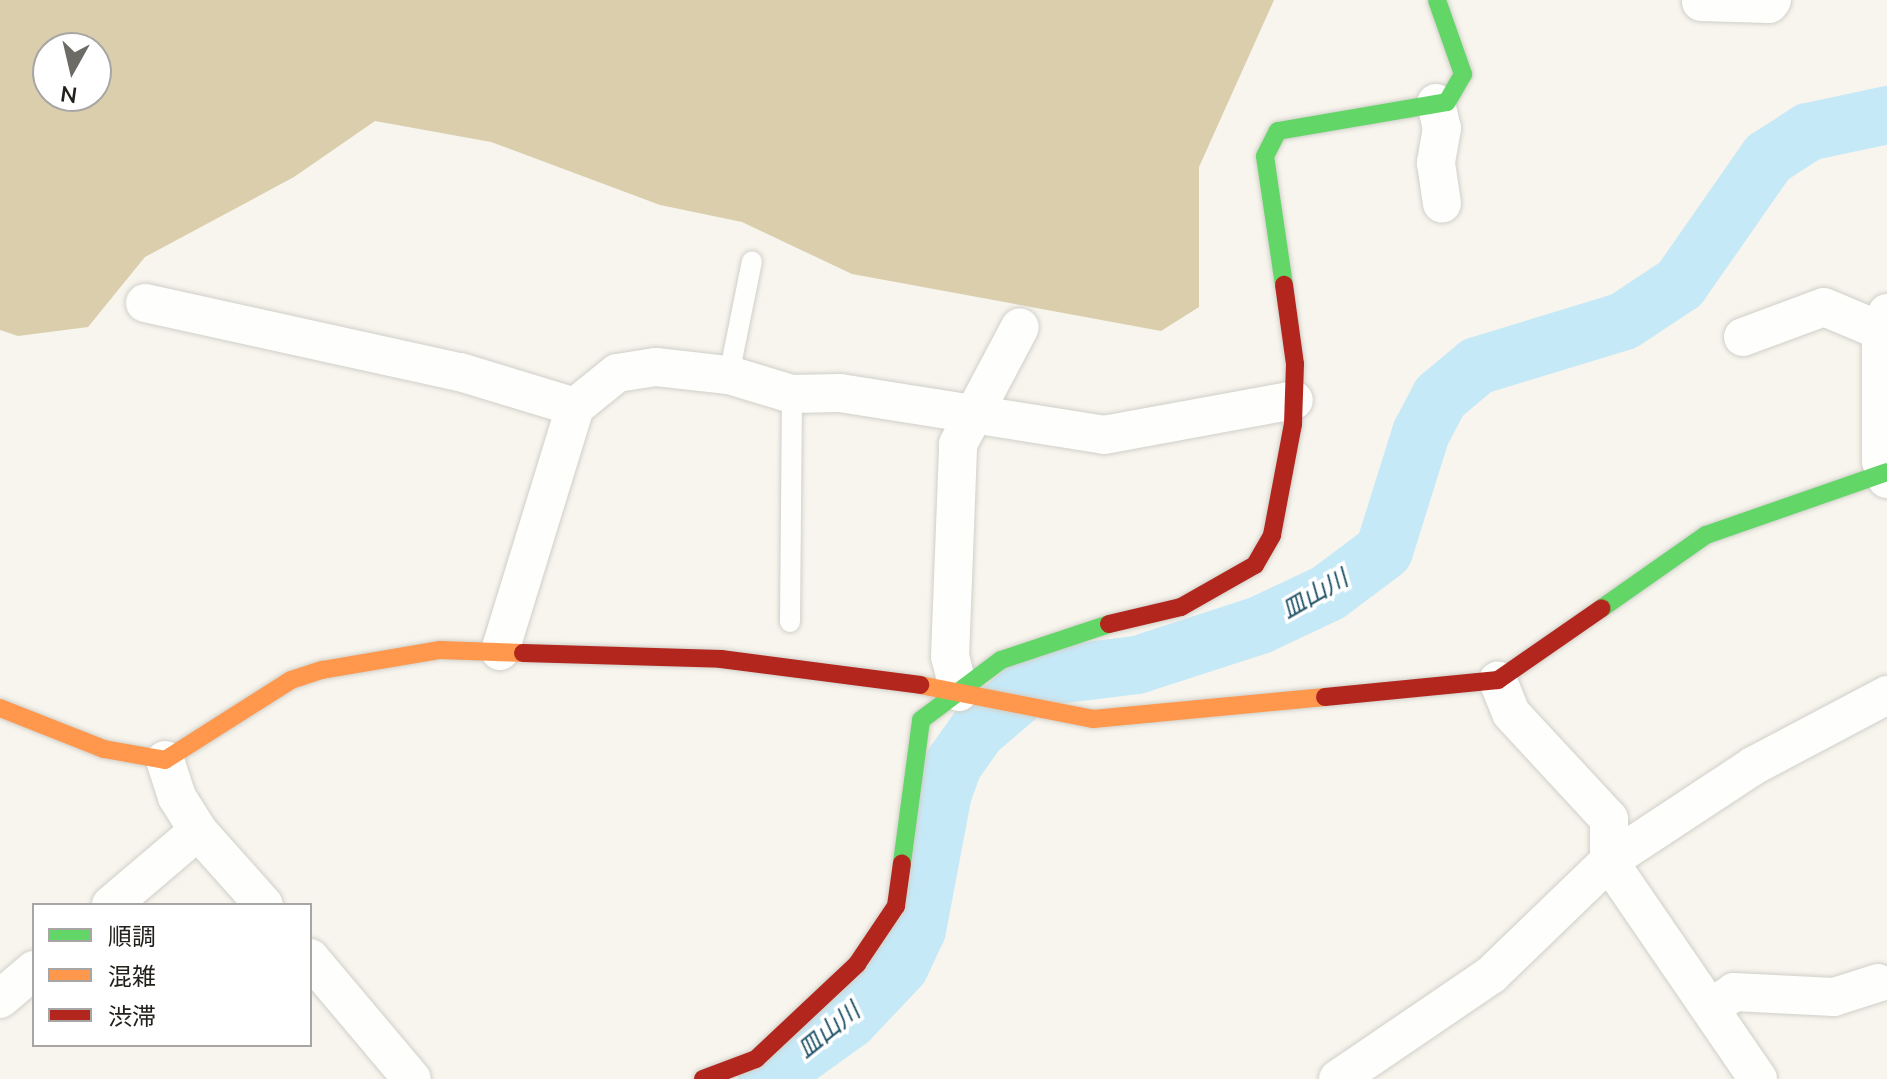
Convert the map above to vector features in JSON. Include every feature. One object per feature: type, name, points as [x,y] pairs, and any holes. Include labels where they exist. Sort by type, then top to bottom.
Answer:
[{"type":"street","points":[[703,1079],[756,1059],[857,964],[896,906],[921,720],[1001,660],[1069,634],[1181,607],[1255,565],[1272,535],[1294,400],[1295,364],[1281,241],[1265,156],[1278,131],[1447,102],[1463,74],[1437,0]]},
{"type":"street","points":[[1701,2],[1769,4],[1772,0]]},
{"type":"street","points":[[1436,103],[1442,128],[1436,163],[1442,204]]},
{"type":"street","points":[[145,303],[460,372],[575,407]]},
{"type":"street","points":[[0,708],[104,749],[165,760],[291,680],[322,670],[440,650],[721,659],[959,692],[1093,719],[1279,697],[1498,680],[1706,535],[1886,475],[1884,322],[1824,307],[1743,337]]},
{"type":"street","points":[[959,692],[950,657],[957,459],[970,413],[1020,327]]},
{"type":"street","points":[[500,651],[575,407],[617,373],[656,367],[729,375],[792,394],[840,393],[1104,435],[1294,400]]},
{"type":"street","points":[[1498,680],[1511,713],[1609,819],[1609,861],[1712,1007],[1758,1079]]},
{"type":"street","points":[[1338,1079],[1491,975],[1609,861],[1753,766],[1887,695]]},
{"type":"street","points":[[165,760],[177,797],[198,831],[262,903]]},
{"type":"street","points":[[113,903],[198,831]]},
{"type":"street","points":[[312,960],[412,1079]]},
{"type":"street","points":[[0,999],[32,972]]},
{"type":"street","points":[[1712,1007],[1734,992],[1834,997],[1878,983]]},
{"type":"lane","points":[[729,375],[752,261]]},
{"type":"lane","points":[[790,622],[792,394]]},
{"type":"shaded area","points":[[0,0],[1274,0],[1199,167],[1199,307],[1161,331],[852,274],[742,222],[660,205],[491,142],[375,121],[294,177],[145,257],[88,327],[18,336],[0,330]]},
{"type":"waterway","name":"皿山川","points":[[767,1079],[849,1020],[900,966],[917,930],[943,793],[953,765],[977,731],[1040,677],[1137,665],[1260,625],[1328,593],[1384,551],[1421,433],[1440,397],[1477,366],[1624,321],[1680,284],[1768,158],[1808,132],[1887,115]]},
{"type":"traffic: fast","points":[[1284,285],[1265,156],[1278,131],[1447,102],[1463,74],[1437,0]]},
{"type":"traffic: fast","points":[[1602,608],[1706,535],[1887,472]]},
{"type":"traffic: fast","points":[[902,863],[921,720],[1001,660],[1109,624]]},
{"type":"traffic: slow","points":[[0,708],[104,749],[165,760],[291,680],[322,670],[440,650],[523,653]]},
{"type":"traffic: slow","points":[[920,685],[1093,719],[1325,697]]},
{"type":"traffic: jam","points":[[1109,624],[1181,607],[1255,565],[1272,535],[1293,424],[1295,364],[1284,285]]},
{"type":"traffic: jam","points":[[1325,697],[1498,680],[1602,608]]},
{"type":"traffic: jam","points":[[523,653],[721,659],[920,685]]},
{"type":"traffic: jam","points":[[703,1079],[756,1059],[857,964],[896,906],[902,863]]}]
